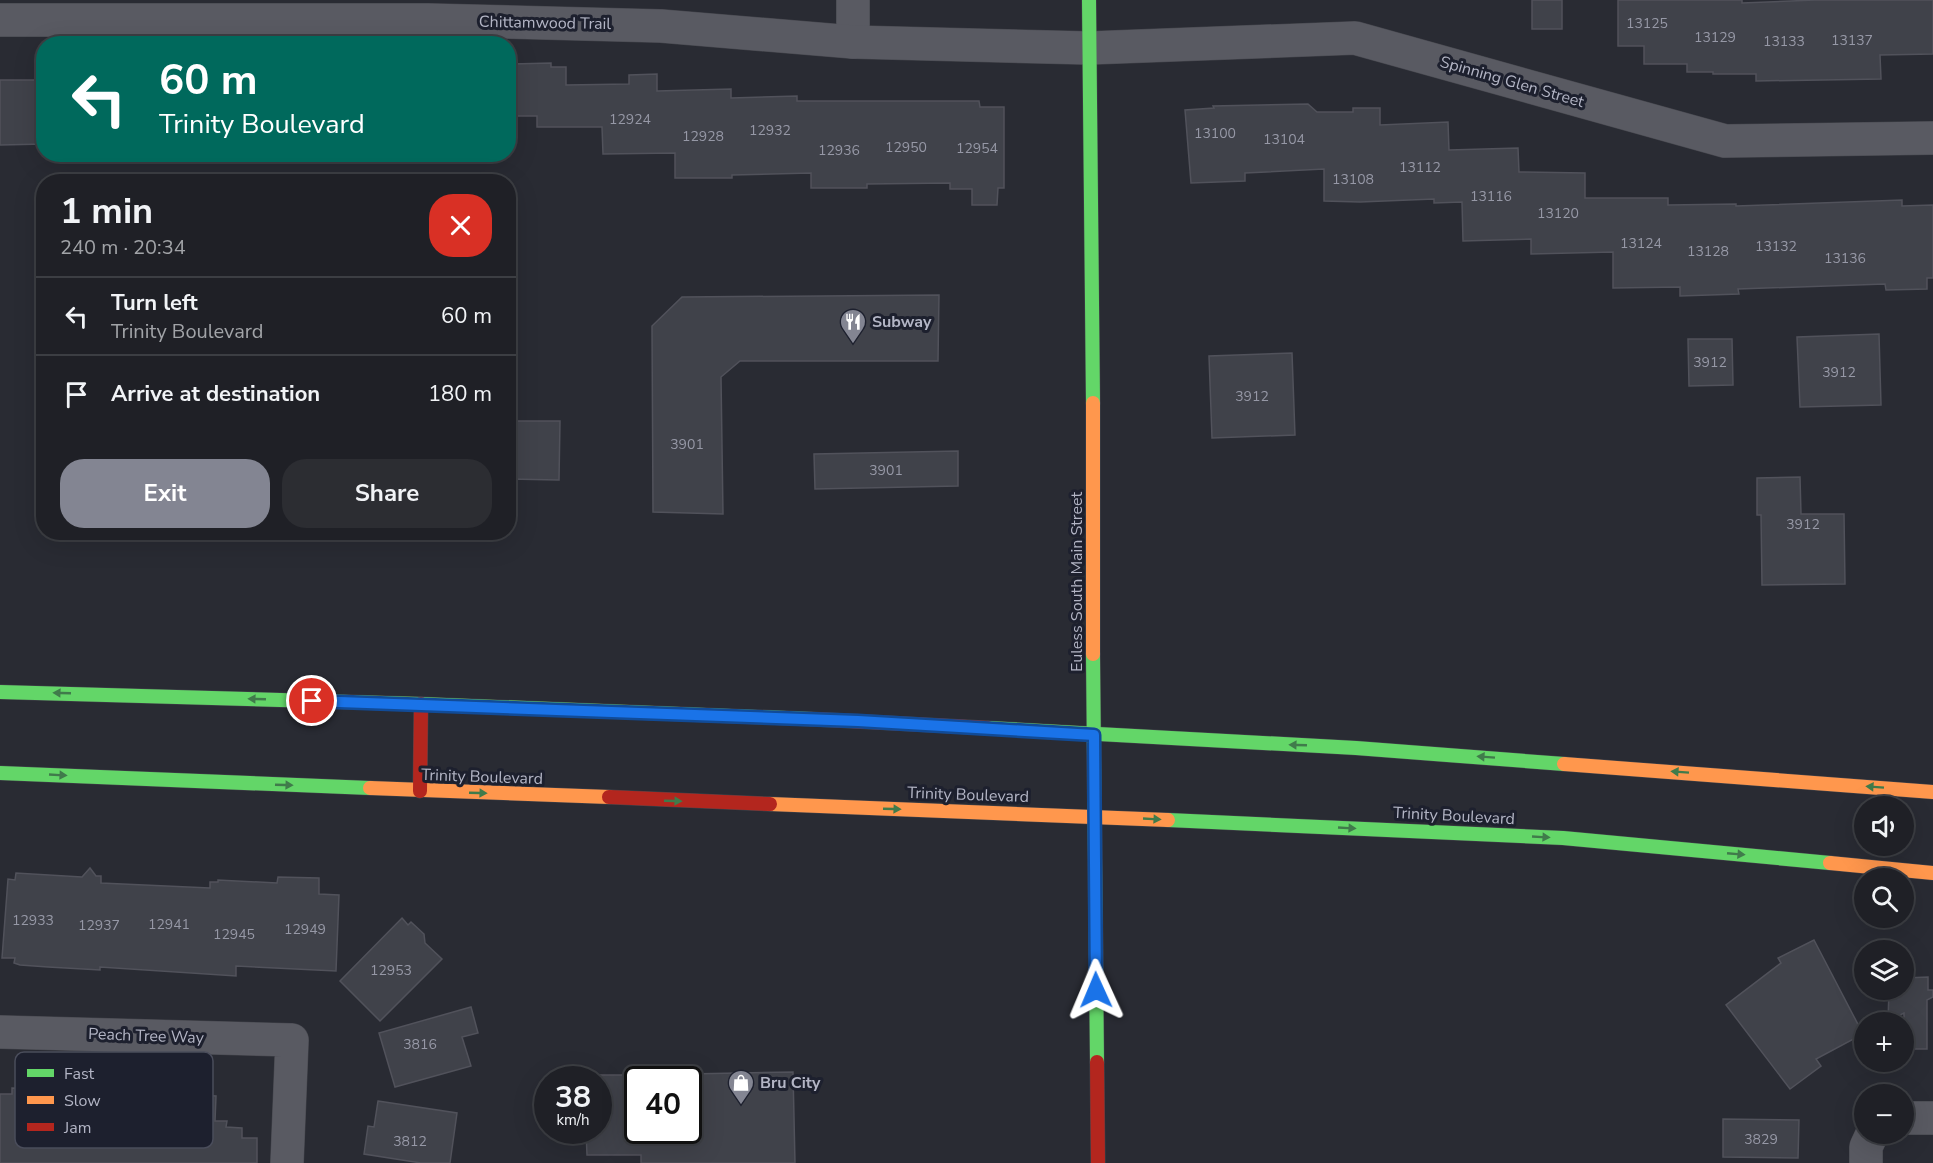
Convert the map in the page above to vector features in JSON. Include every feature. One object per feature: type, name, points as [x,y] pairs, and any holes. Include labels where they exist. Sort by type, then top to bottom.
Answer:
[{"type":"main road","name":"Euless South Main Street","points":[[1089,0],[1093,817],[1098,1163]]},
{"type":"main road","points":[[0,692],[421,704],[858,721],[1356,748],[1933,792]]},
{"type":"main road","points":[[420,791],[421,704]]},
{"type":"main road","name":"Trinity Boulevard","points":[[0,773],[1563,838],[1933,873]]},
{"type":"street","points":[[853,0],[853,42]]},
{"type":"street","name":"Chittamwood Trail","points":[[0,20],[428,20],[661,26],[853,42],[1089,48]]},
{"type":"street","name":"Spinning Glen Street","points":[[1089,48],[1355,38],[1725,141],[1933,138]]},
{"type":"street","name":"Peach Tree Way","points":[[0,1032],[292,1040],[287,1163]]},
{"type":"street","points":[[1914,1118],[1933,1118]]},
{"type":"street","points":[[1866,1163],[1867,1144]]},
{"type":"building","points":[[1532,0],[1562,0],[1562,29],[1532,29]]},
{"type":"building","points":[[1618,0],[1742,0],[1742,3],[1815,0],[1933,0],[1933,54],[1880,55],[1881,79],[1756,81],[1756,74],[1687,72],[1687,64],[1644,64],[1644,46],[1618,46]]},
{"type":"building","points":[[551,63],[551,67],[566,67],[566,85],[629,84],[629,75],[657,74],[657,91],[731,89],[731,98],[797,96],[797,101],[979,101],[980,107],[1004,107],[1004,188],[998,188],[997,205],[972,205],[972,189],[950,189],[950,183],[867,184],[867,188],[811,188],[811,173],[732,175],[732,178],[675,178],[675,153],[603,154],[602,127],[537,127],[537,116],[516,116],[516,64]]},
{"type":"building","points":[[0,80],[36,80],[36,144],[0,145]]},
{"type":"building","points":[[1308,104],[1317,112],[1353,112],[1353,108],[1380,108],[1380,125],[1448,122],[1449,150],[1518,148],[1519,172],[1585,173],[1585,198],[1668,198],[1668,205],[1736,204],[1736,206],[1902,200],[1902,206],[1933,205],[1933,278],[1927,278],[1927,289],[1886,290],[1885,284],[1738,289],[1739,294],[1680,296],[1680,287],[1613,288],[1613,252],[1531,254],[1531,239],[1463,241],[1462,202],[1434,203],[1434,199],[1324,201],[1324,169],[1245,173],[1245,181],[1191,183],[1185,110],[1214,108],[1213,106]]},
{"type":"building","points":[[939,295],[938,361],[740,361],[721,377],[723,514],[653,512],[652,326],[682,297]]},
{"type":"building","points":[[1879,334],[1881,405],[1800,407],[1797,337]]},
{"type":"building","points":[[1688,339],[1732,339],[1733,385],[1689,386]]},
{"type":"building","points":[[1292,353],[1295,435],[1212,438],[1209,356]]},
{"type":"building","points":[[516,421],[560,421],[559,480],[516,479]]},
{"type":"building","points":[[958,451],[958,486],[815,489],[814,454]]},
{"type":"building","points":[[1800,477],[1801,514],[1844,514],[1845,584],[1762,585],[1761,515],[1757,515],[1757,478]]},
{"type":"building","points":[[90,868],[96,876],[101,876],[101,883],[210,888],[210,882],[218,882],[218,880],[277,883],[278,877],[319,878],[319,894],[339,895],[336,971],[236,966],[236,976],[100,967],[100,970],[20,965],[14,963],[15,958],[2,958],[8,879],[15,880],[16,873],[82,877]]},
{"type":"building","points":[[402,918],[408,925],[411,922],[424,934],[425,943],[442,959],[380,1021],[340,981]]},
{"type":"building","points":[[1814,940],[1854,1017],[1854,1039],[1816,1059],[1821,1066],[1790,1089],[1726,1005],[1781,963],[1778,958]]},
{"type":"building","points":[[1928,977],[1928,990],[1933,990],[1933,997],[1927,1000],[1927,1049],[1914,1049],[1914,1012],[1888,1012],[1889,1000],[1914,1000],[1914,978]]},
{"type":"building","points":[[471,1007],[478,1033],[462,1037],[471,1066],[395,1087],[379,1033]]},
{"type":"building","name":"Bru City","points":[[793,1072],[795,1163],[641,1163],[641,1155],[587,1155],[587,1144],[612,1144],[612,1075],[624,1075],[624,1144],[702,1144],[702,1074]]},
{"type":"building","points":[[12,1088],[15,1088],[15,1148],[213,1148],[213,1096],[216,1096],[215,1121],[227,1121],[226,1127],[242,1128],[242,1138],[257,1138],[257,1163],[0,1163],[0,1094],[12,1094]]},
{"type":"building","points":[[378,1101],[457,1113],[450,1163],[421,1163],[364,1154],[368,1126],[374,1127]]},
{"type":"building","points":[[1723,1119],[1799,1120],[1798,1158],[1723,1157]]},
{"type":"traffic: fast","points":[[1089,0],[1093,403]]},
{"type":"traffic: fast","points":[[1093,654],[1097,1062]]},
{"type":"traffic: fast","points":[[0,692],[421,704],[811,719]]},
{"type":"traffic: fast","points":[[988,728],[1356,748],[1564,764]]},
{"type":"traffic: fast","points":[[0,773],[370,788]]},
{"type":"traffic: fast","points":[[1168,820],[1563,838],[1830,863]]},
{"type":"traffic: slow","points":[[1093,403],[1093,654]]},
{"type":"traffic: slow","points":[[1564,764],[1933,792]]},
{"type":"traffic: slow","points":[[370,788],[609,797]]},
{"type":"traffic: slow","points":[[770,804],[1168,820]]},
{"type":"traffic: slow","points":[[1830,863],[1933,873]]},
{"type":"traffic: jam","points":[[420,791],[421,704]]},
{"type":"traffic: jam","points":[[811,719],[988,728]]},
{"type":"traffic: jam","points":[[609,797],[770,804]]},
{"type":"traffic: jam","points":[[1097,1062],[1098,1163]]},
{"type":"place","name":"Subway","points":[[853,345]]},
{"type":"place","name":"Bru City","points":[[741,1106]]},
{"type":"route","points":[[312,701],[858,721],[1094,735],[1096,990]]}]
